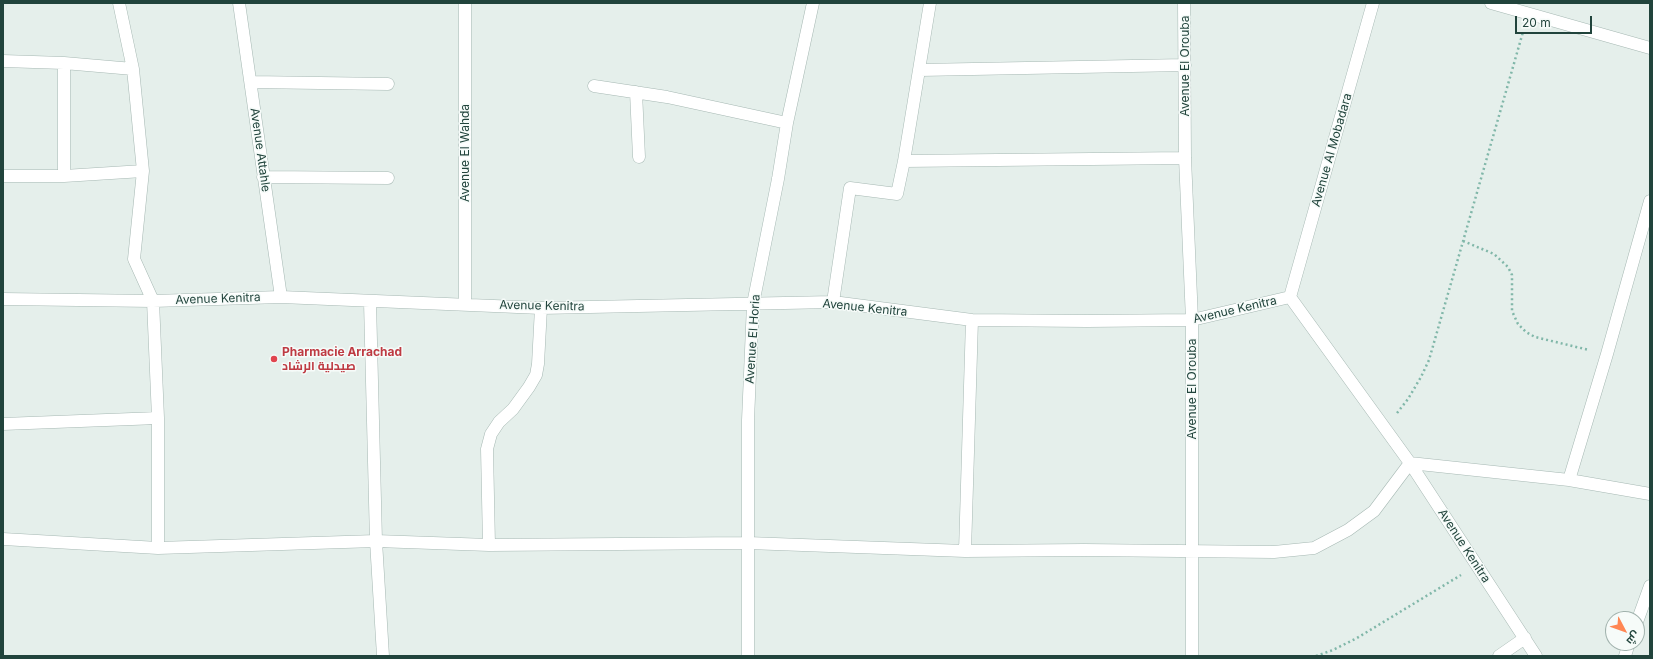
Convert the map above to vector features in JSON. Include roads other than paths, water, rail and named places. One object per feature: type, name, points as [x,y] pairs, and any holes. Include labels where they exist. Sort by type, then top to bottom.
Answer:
[{"type":"street","points":[[119,3],[133,69],[143,171],[134,259],[153,301],[158,418],[158,548]]},
{"type":"street","name":"Avenue Attahle","points":[[239,3],[281,297]]},
{"type":"street","name":"Avenue El Wahda","points":[[465,3],[465,304]]},
{"type":"street","name":"Avenue El Horia","points":[[748,656],[748,420],[752,304],[778,179],[787,123],[813,3]]},
{"type":"street","points":[[833,302],[850,188],[897,194],[920,70],[930,3]]},
{"type":"street","name":"Avenue El Orouba","points":[[1184,3],[1185,158],[1192,320],[1192,656]]},
{"type":"street","name":"Avenue Al Mobadara","points":[[1290,297],[1373,3]]},
{"type":"street","points":[[1492,3],[1650,48]]},
{"type":"street","points":[[3,61],[64,63],[133,69]]},
{"type":"street","points":[[64,63],[64,176]]},
{"type":"street","points":[[920,70],[1184,65]]},
{"type":"street","points":[[251,82],[388,84]]},
{"type":"street","points":[[594,86],[636,92],[787,123]]},
{"type":"street","points":[[636,92],[639,157]]},
{"type":"street","points":[[904,161],[1185,158]]},
{"type":"street","points":[[3,176],[64,176],[143,171]]},
{"type":"street","points":[[263,177],[388,178]]},
{"type":"street","points":[[1569,480],[1607,354],[1650,201]]},
{"type":"street","name":"Avenue Kenitra","points":[[3,299],[153,301],[281,297],[370,302],[465,304],[541,308],[833,302],[972,320],[1192,320],[1290,297],[1410,463],[1536,656]]},
{"type":"street","points":[[370,302],[376,541],[383,656]]},
{"type":"street","points":[[489,545],[487,448],[491,434],[499,422],[513,409],[536,375],[541,308]]},
{"type":"street","points":[[965,551],[972,320]]},
{"type":"street","points":[[3,424],[158,418]]},
{"type":"street","points":[[3,539],[158,548],[376,541],[489,545],[748,543],[965,551],[1274,552],[1314,548],[1348,530],[1374,511],[1410,463],[1569,480],[1650,494]]},
{"type":"street","points":[[1641,611],[1650,586]]},
{"type":"street","points":[[1499,656],[1525,638]]},
{"type":"place","name":"Pharmacie Arrachad صيدلية الرشاد","points":[[274,359]]}]
